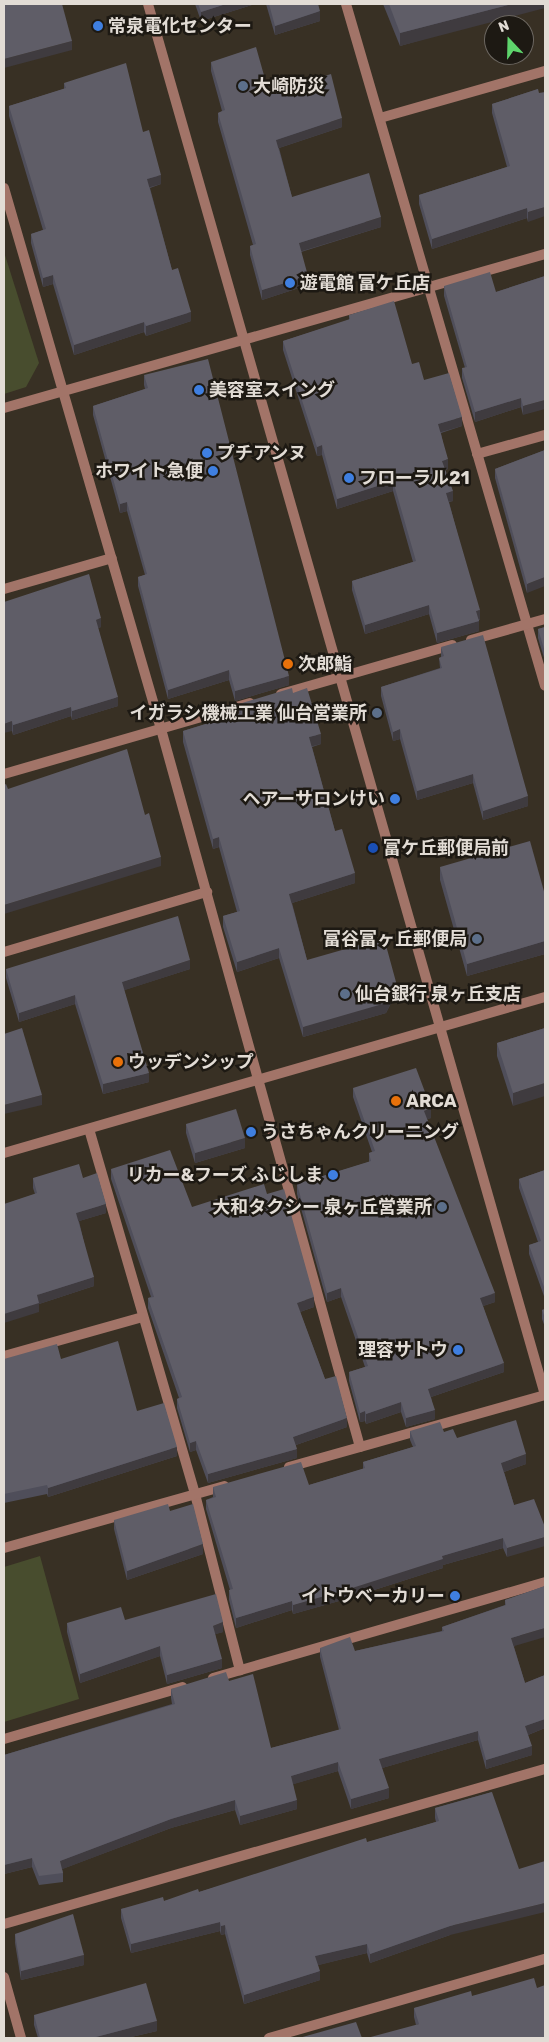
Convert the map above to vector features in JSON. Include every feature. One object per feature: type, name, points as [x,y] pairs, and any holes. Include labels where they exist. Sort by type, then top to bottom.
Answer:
[{"type":"street","points":[[148,4],[545,1395],[278,1471]]},
{"type":"street","points":[[346,4],[427,288],[545,686]]},
{"type":"street","points":[[380,118],[545,71]]},
{"type":"street","points":[[4,188],[161,729],[360,1447]]},
{"type":"street","points":[[4,227],[14,224]]},
{"type":"street","points":[[4,408],[245,341],[545,254]]},
{"type":"street","points":[[477,454],[545,435]]},
{"type":"street","points":[[4,589],[112,558]]},
{"type":"street","points":[[4,774],[545,619]]},
{"type":"street","points":[[4,952],[207,892]]},
{"type":"street","points":[[4,1153],[260,1081],[545,997]]},
{"type":"street","points":[[89,1129],[195,1494],[240,1670]]},
{"type":"street","points":[[4,1356],[143,1317]]},
{"type":"street","points":[[4,1548],[232,1484]]},
{"type":"street","points":[[4,1739],[545,1582]]},
{"type":"street","points":[[4,1924],[545,1770]]},
{"type":"street","points":[[268,2038],[545,1959]]},
{"type":"street","points":[[4,1977],[21,2038]]},
{"type":"green space","points":[[4,252],[39,363],[26,387],[4,394]]},
{"type":"green space","points":[[40,1556],[79,1699],[4,1722],[4,1567]]},
{"type":"building","points":[[4,4],[62,4],[72,41],[4,59]]},
{"type":"building","points":[[198,4],[226,4],[201,12]]},
{"type":"building","points":[[269,4],[318,4],[320,11],[275,26]]},
{"type":"building","points":[[389,4],[512,4],[400,33]]},
{"type":"building","points":[[256,47],[269,93],[331,74],[342,118],[276,140],[292,197],[369,173],[381,217],[299,243],[308,276],[262,290],[250,246],[256,244],[218,113],[225,110],[211,62]]},
{"type":"building","points":[[126,63],[143,132],[149,130],[161,175],[147,179],[172,270],[178,268],[191,312],[146,326],[144,322],[74,345],[53,275],[43,278],[31,234],[46,229],[9,106],[66,88],[64,83]]},
{"type":"building","points":[[538,89],[539,93],[545,92],[545,207],[528,212],[527,208],[432,239],[419,195],[510,166],[492,104]]},
{"type":"building","points":[[490,272],[496,292],[545,276],[545,400],[523,406],[521,398],[475,412],[462,368],[467,367],[444,286]]},
{"type":"building","points":[[394,301],[412,364],[419,362],[424,380],[449,373],[462,417],[438,424],[448,459],[442,461],[453,491],[446,493],[480,610],[476,611],[479,621],[437,633],[429,605],[365,625],[352,581],[416,561],[393,481],[337,499],[322,445],[317,447],[283,341],[350,319],[349,315]]},
{"type":"building","points":[[208,359],[289,676],[235,691],[229,670],[168,690],[138,577],[147,574],[127,502],[120,504],[93,406],[148,388],[144,375]]},
{"type":"building","points":[[545,450],[545,577],[527,584],[495,469]]},
{"type":"building","points":[[89,574],[101,618],[96,620],[118,697],[72,711],[71,707],[13,725],[12,721],[4,724],[4,602]]},
{"type":"building","points":[[545,627],[545,652],[538,629]]},
{"type":"building","points":[[483,635],[528,796],[483,811],[473,774],[417,791],[400,729],[393,732],[381,687],[442,668],[439,658],[444,656],[441,647]]},
{"type":"building","points":[[292,688],[293,693],[307,688],[321,734],[309,737],[335,831],[342,829],[355,873],[289,894],[307,960],[384,938],[396,982],[386,1003],[303,1027],[279,948],[237,962],[223,916],[240,911],[219,837],[213,839],[183,731],[241,713],[239,704]]},
{"type":"building","points":[[127,749],[145,815],[149,813],[161,857],[4,905],[4,785],[6,784],[8,789]]},
{"type":"building","points":[[530,841],[545,895],[545,941],[467,964],[440,867]]},
{"type":"building","points":[[178,916],[190,960],[122,982],[149,1073],[103,1084],[75,995],[19,1013],[6,969]]},
{"type":"building","points":[[22,1028],[42,1095],[4,1105],[4,1034]]},
{"type":"building","points":[[545,1028],[545,1083],[513,1093],[497,1043]]},
{"type":"building","points":[[416,1068],[431,1108],[424,1111],[495,1293],[480,1298],[504,1363],[428,1389],[435,1410],[406,1418],[401,1402],[366,1414],[365,1411],[360,1413],[349,1372],[368,1366],[341,1288],[327,1293],[297,1184],[371,1161],[369,1153],[375,1151],[353,1088]]},
{"type":"building","points":[[236,1109],[245,1138],[195,1153],[186,1124]]},
{"type":"building","points":[[170,1150],[192,1207],[264,1184],[267,1194],[284,1189],[314,1297],[297,1303],[325,1379],[336,1376],[347,1418],[293,1437],[297,1449],[208,1474],[196,1441],[190,1443],[177,1399],[182,1397],[148,1298],[154,1297],[111,1169]]},
{"type":"building","points":[[79,1164],[83,1178],[97,1173],[106,1204],[76,1213],[94,1277],[37,1295],[39,1303],[4,1314],[4,1204],[37,1193],[33,1178]]},
{"type":"building","points":[[545,1170],[545,1290],[529,1245],[541,1241],[519,1179]]},
{"type":"building","points":[[118,1341],[137,1411],[164,1403],[177,1447],[48,1488],[47,1485],[4,1494],[4,1359],[57,1344],[61,1359]]},
{"type":"building","points":[[516,1420],[526,1454],[501,1463],[514,1505],[534,1499],[545,1527],[545,1537],[507,1548],[503,1538],[442,1556],[443,1559],[346,1590],[293,1605],[292,1601],[236,1618],[229,1590],[233,1589],[206,1500],[216,1497],[213,1487],[301,1462],[309,1485],[365,1468],[363,1462],[416,1446],[410,1431],[440,1422],[444,1432],[453,1429],[457,1438]]},
{"type":"building","points":[[168,1504],[170,1511],[193,1504],[203,1544],[127,1571],[114,1520]]},
{"type":"building","points":[[545,1586],[545,1628],[511,1638],[525,1683],[545,1675],[545,1719],[525,1726],[532,1746],[486,1760],[478,1731],[379,1759],[389,1788],[351,1799],[338,1762],[291,1776],[297,1800],[240,1816],[235,1800],[171,1819],[60,1861],[63,1873],[39,1876],[32,1858],[4,1865],[4,1755],[175,1704],[171,1689],[226,1672],[229,1681],[253,1674],[271,1748],[341,1729],[320,1648],[350,1637],[355,1651],[444,1631],[442,1627],[506,1605],[505,1600]]},
{"type":"building","points":[[216,1594],[223,1622],[213,1626],[222,1659],[167,1675],[160,1646],[80,1674],[67,1623],[121,1607],[125,1620]]},
{"type":"building","points":[[492,1792],[519,1869],[545,1861],[545,1903],[450,1926],[370,1954],[367,1944],[315,1956],[320,1971],[244,1995],[225,1925],[221,1926],[220,1922],[131,1944],[121,1909],[163,1897],[164,1901],[198,1889],[199,1892],[366,1838],[367,1842],[439,1821],[435,1808]]},
{"type":"building","points":[[73,1914],[84,1955],[21,1971],[15,1934]]},
{"type":"building","points":[[534,1978],[537,1988],[545,1985],[545,2038],[367,2038],[419,2024],[414,2008],[471,1991],[472,1996]]},
{"type":"building","points":[[146,1983],[157,2021],[92,2038],[40,2038],[34,2015]]},
{"type":"building","points":[[356,2022],[362,2038],[299,2038]]},
{"type":"place","name":"常泉電化センター","points":[[98,26]]},
{"type":"place","name":"大崎防災","points":[[243,86]]},
{"type":"place","name":"遊電館 富ケ丘店","points":[[290,283]]},
{"type":"place","name":"美容室スイング","points":[[199,390]]},
{"type":"place","name":"プチアンヌ","points":[[207,453]]},
{"type":"place","name":"ホワイト急便","points":[[213,471]]},
{"type":"place","name":"フローラル21","points":[[349,478]]},
{"type":"place","name":"次郎鮨","points":[[288,664]]},
{"type":"place","name":"イガラシ機械工業 仙台営業所","points":[[377,713]]},
{"type":"place","name":"ヘアーサロンけい","points":[[395,799]]},
{"type":"place","name":"富ケ丘郵便局前","points":[[373,848]]},
{"type":"place","name":"富谷富ヶ丘郵便局","points":[[477,939]]},
{"type":"place","name":"仙台銀行 泉ヶ丘支店","points":[[345,994]]},
{"type":"place","name":"ウッデンシップ","points":[[118,1062]]},
{"type":"place","name":"ARCA","points":[[396,1101]]},
{"type":"place","name":"うさちゃんクリーニング","points":[[251,1132]]},
{"type":"place","name":"リカー&フーズ ふじしま","points":[[333,1175]]},
{"type":"place","name":"大和タクシー 泉ヶ丘営業所","points":[[442,1207]]},
{"type":"place","name":"理容サトウ","points":[[458,1350]]},
{"type":"place","name":"イトウベーカリー","points":[[455,1596]]}]
